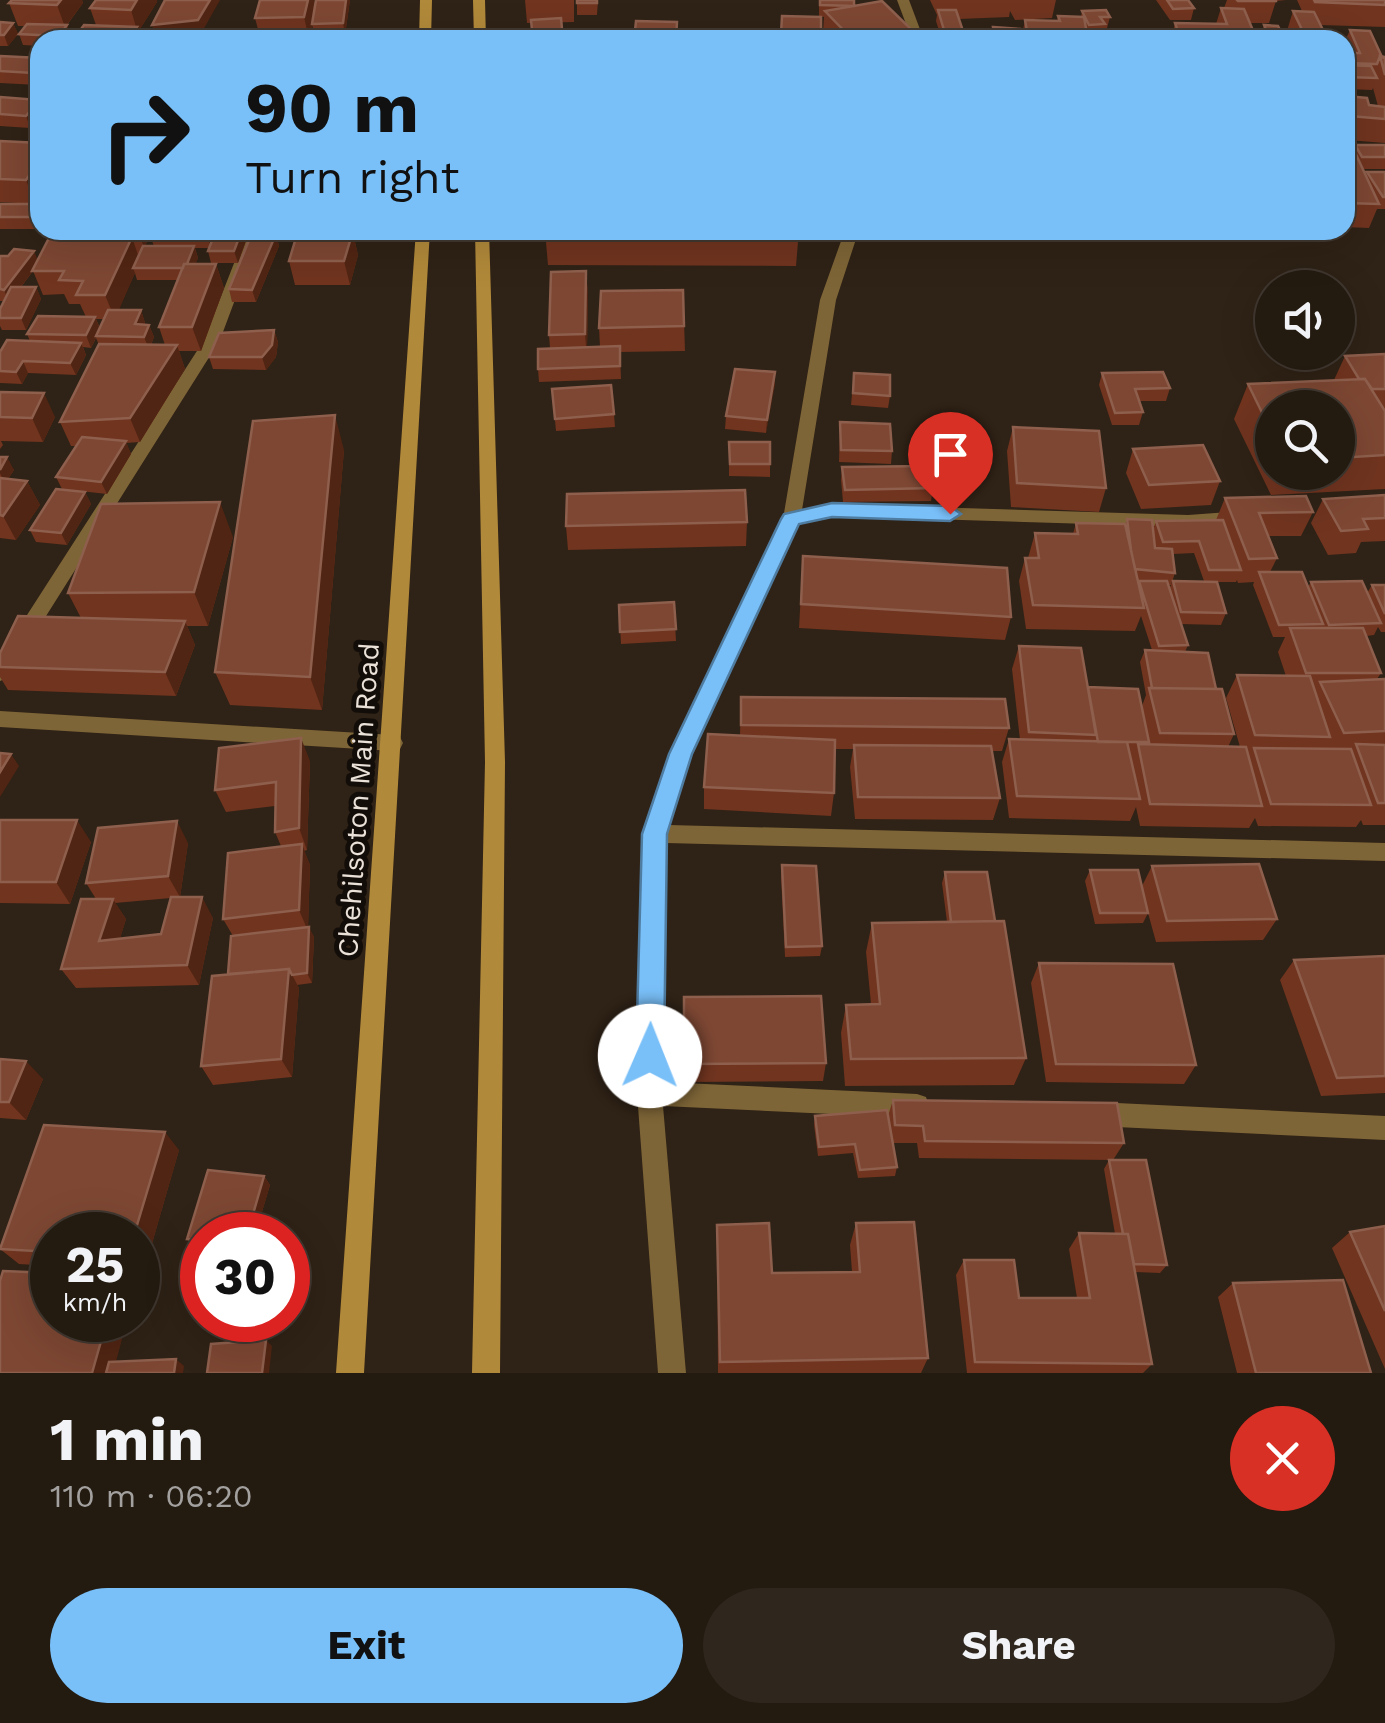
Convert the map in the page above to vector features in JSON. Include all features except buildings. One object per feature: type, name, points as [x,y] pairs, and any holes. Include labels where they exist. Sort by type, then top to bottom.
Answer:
[{"type":"main road","points":[[425,30],[426,0]]},
{"type":"main road","points":[[479,0],[480,30]]},
{"type":"main road","name":"Chehilsoton Main Road","points":[[350,1373],[422,240]]},
{"type":"main road","points":[[482,240],[495,762],[486,1373]]},
{"type":"street","points":[[903,0],[914,30]]},
{"type":"street","points":[[0,673],[212,340],[250,240]]},
{"type":"street","points":[[672,1373],[650,1094],[654,834],[680,754],[792,519],[828,300],[849,240]]},
{"type":"street","points":[[792,519],[832,510],[1188,521],[1267,515]]},
{"type":"street","points":[[0,719],[393,743]]},
{"type":"street","points":[[654,834],[1385,852]]},
{"type":"street","points":[[650,1094],[948,1107]]},
{"type":"street","points":[[1067,1113],[1385,1128]]},
{"type":"route","points":[[650,1056],[654,834],[680,754],[792,519],[832,510],[950,514]]}]
